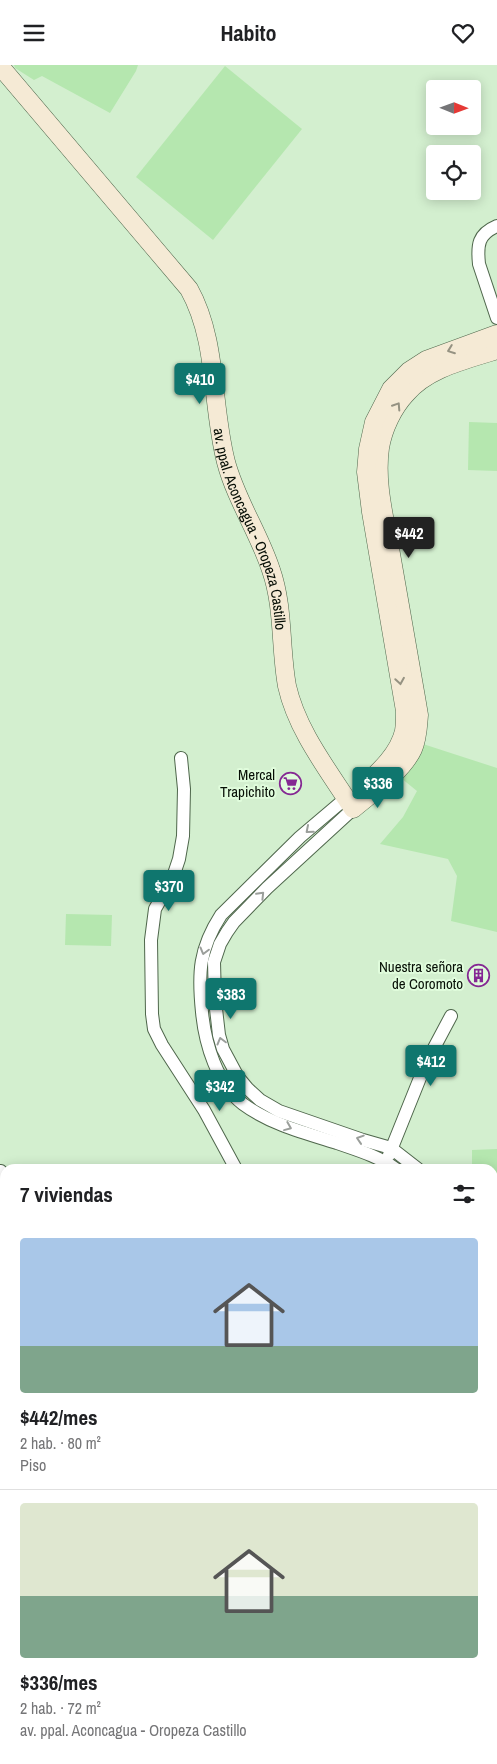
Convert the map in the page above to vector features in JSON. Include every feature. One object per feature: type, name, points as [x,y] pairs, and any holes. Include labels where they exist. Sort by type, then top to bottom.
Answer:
[{"type":"street","name":"av. ppal. Aconcagua - Oropeza Castillo","points":[[0,66],[189,289],[196,303],[204,324],[210,349],[221,438],[226,462],[238,498],[272,570],[277,594],[287,685],[293,708],[313,748],[349,804]]},
{"type":"street","points":[[497,226],[489,229],[482,236],[478,245],[478,255],[479,265],[497,318]]},
{"type":"street","points":[[412,1164],[391,1148],[279,1111],[248,1089],[238,1077],[223,1049],[219,1035],[215,1000],[214,962],[220,944],[234,923],[349,804],[395,752],[404,732],[405,711],[371,513],[366,472],[368,449],[374,422],[391,389],[409,371],[426,360],[497,334]]},
{"type":"street","points":[[385,1164],[365,1153],[295,1130],[263,1117],[242,1103],[227,1086],[210,1052],[203,1019],[200,990],[203,950],[221,915],[300,837],[404,765],[413,748],[418,733],[419,715],[380,487],[380,448],[384,430],[395,408],[406,393],[421,380],[438,370],[497,350]]},
{"type":"street","points":[[181,758],[184,789],[183,836],[179,859],[173,877],[155,909],[151,940],[152,1014],[154,1029],[162,1045],[204,1110],[233,1164]]},
{"type":"street","points":[[389,1164],[391,1148],[426,1063],[451,1016]]},
{"type":"green space","points":[[14,65],[138,65],[110,113],[42,76],[34,80],[15,68]]},
{"type":"green space","points":[[225,66],[302,129],[213,240],[136,177]]},
{"type":"green space","points":[[469,422],[497,423],[497,471],[468,470]]},
{"type":"green space","points":[[423,744],[497,768],[497,932],[451,921],[457,876],[448,859],[380,844],[403,817],[417,791],[401,778]]},
{"type":"green space","points":[[66,914],[112,915],[111,946],[65,945]]},
{"type":"green space","points":[[497,1149],[497,1164],[472,1164],[472,1150]]},
{"type":"place","name":"Mercal Trapichito","points":[[291,783]]},
{"type":"place","name":"Nuestra señora de Coromoto","points":[[479,975]]}]
